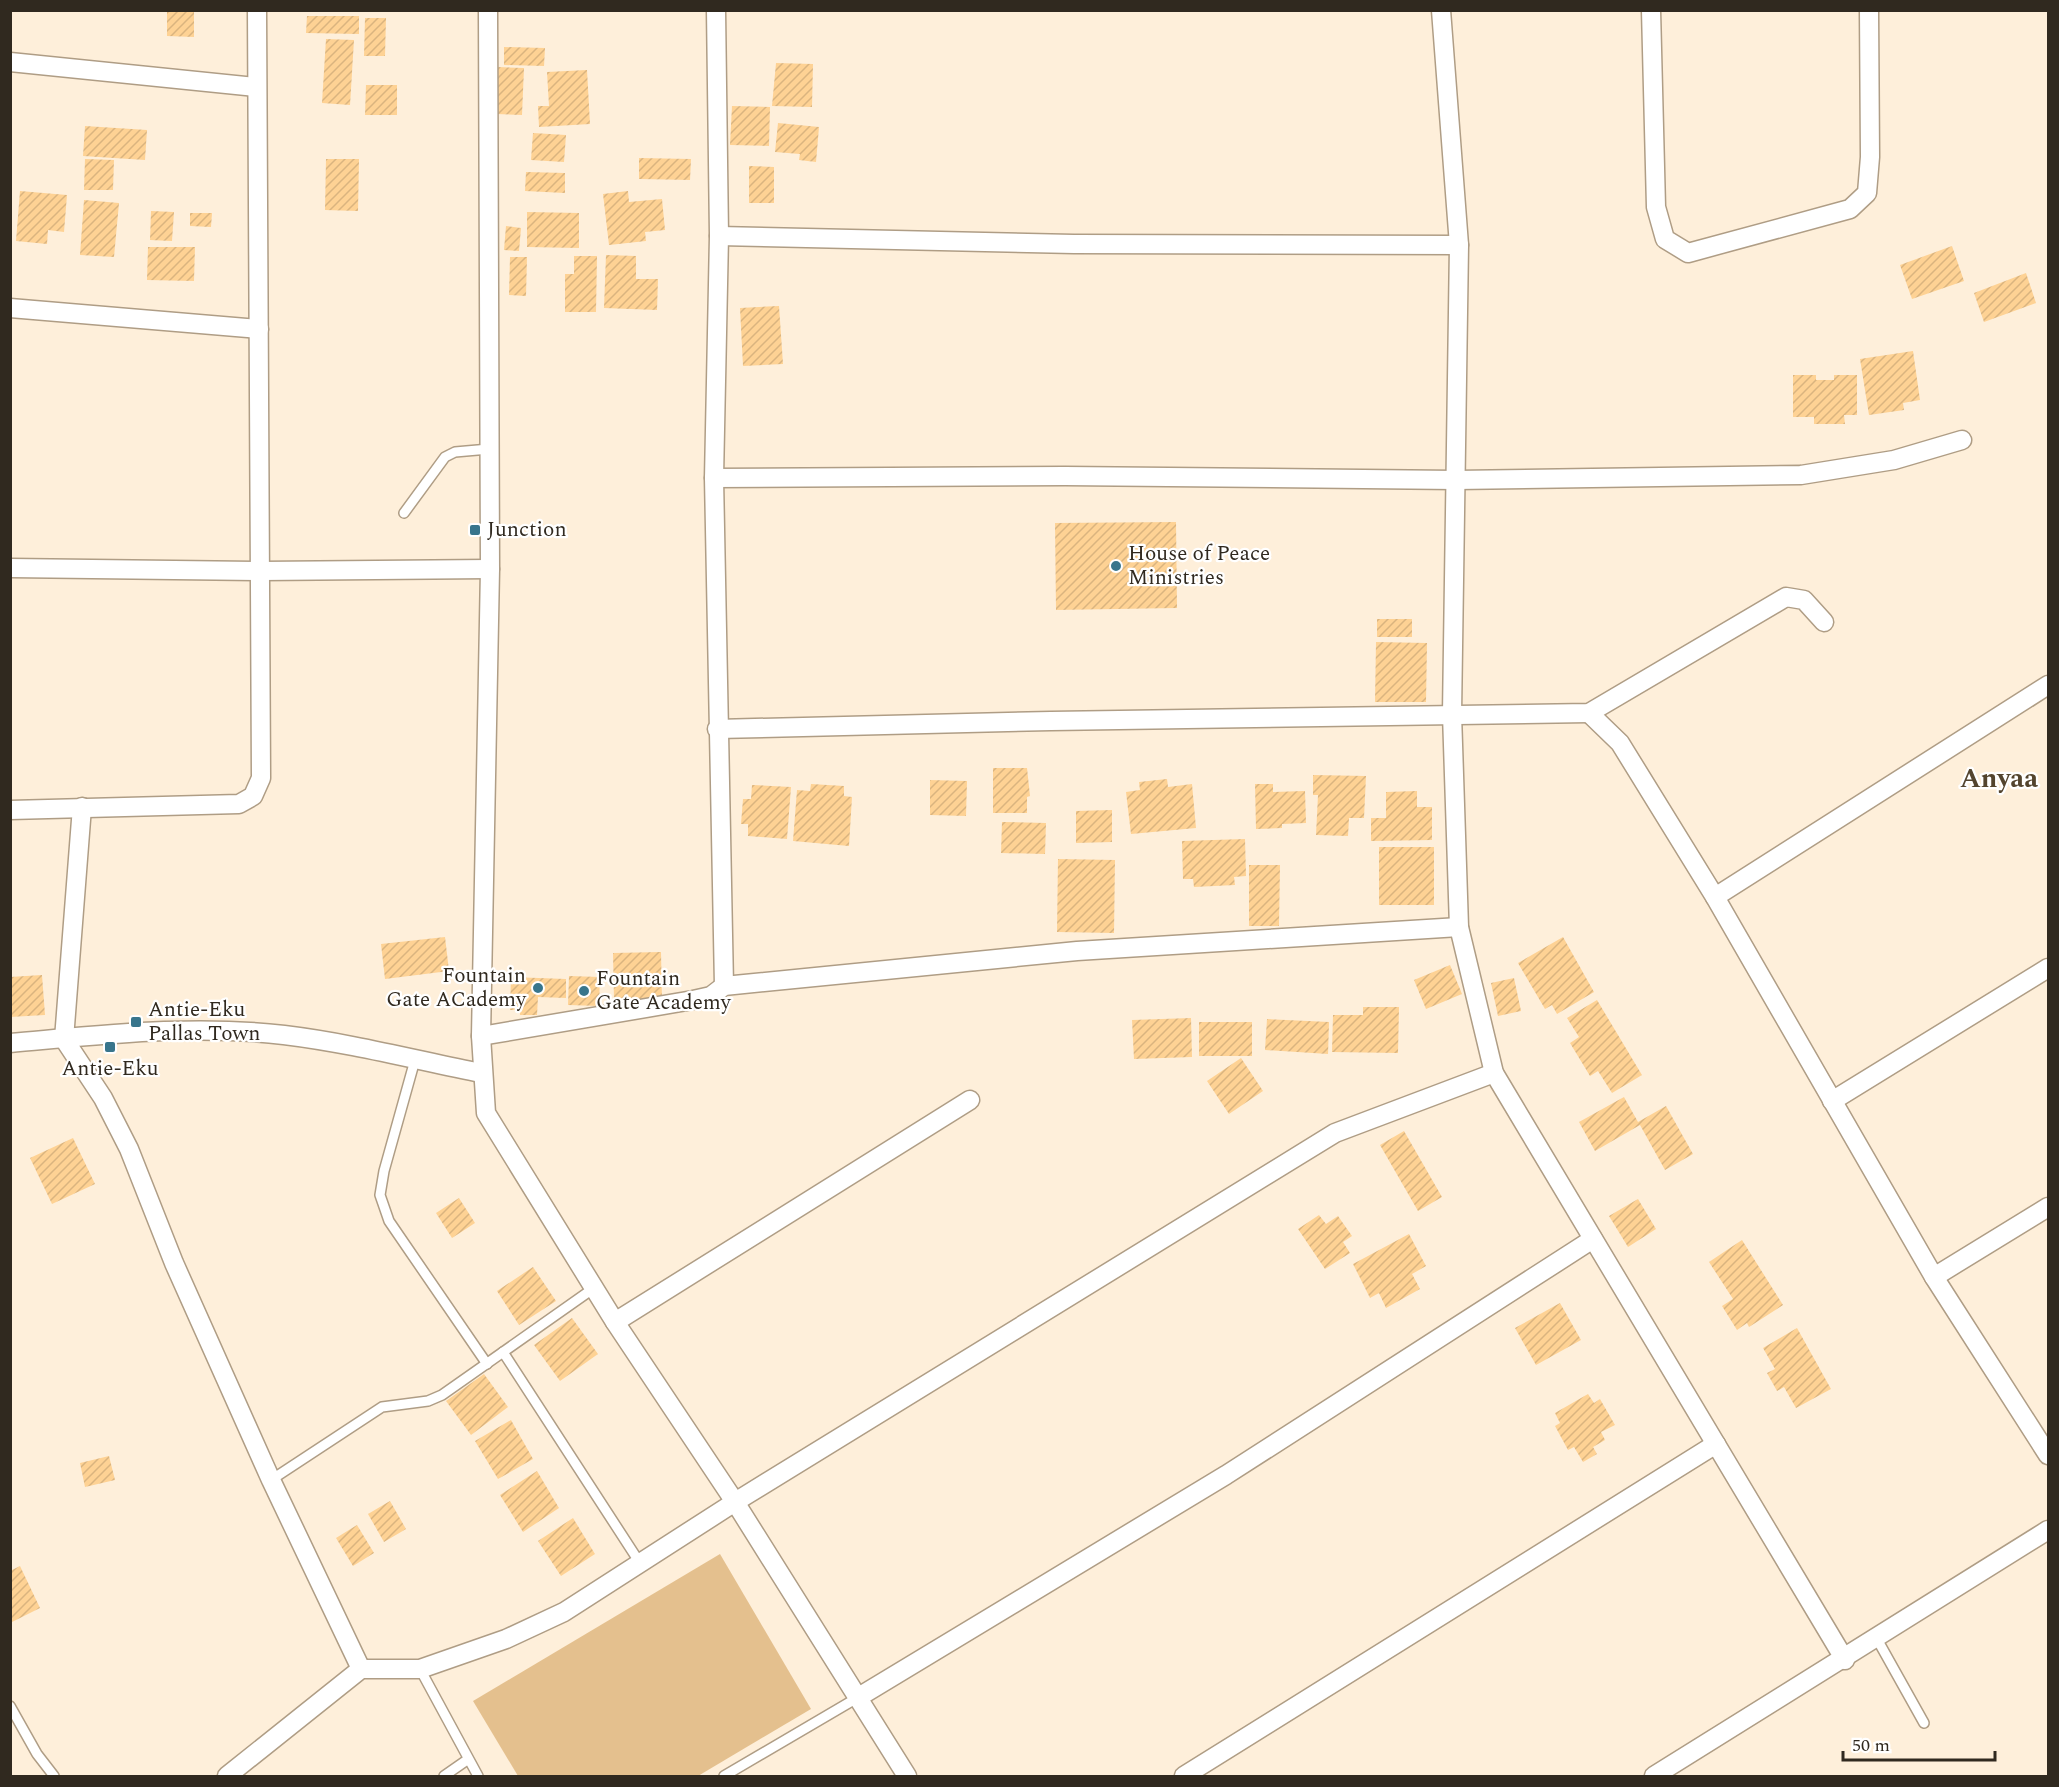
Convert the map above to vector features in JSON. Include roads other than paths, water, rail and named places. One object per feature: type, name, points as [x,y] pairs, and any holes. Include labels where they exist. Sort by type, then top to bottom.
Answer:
[{"type":"street","points":[[10,810],[239,804],[253,796],[261,778],[257,10]]},
{"type":"street","points":[[488,10],[490,569],[481,1036],[481,1072],[486,1113],[615,1322],[735,1502],[907,1776]]},
{"type":"street","points":[[716,10],[719,236],[714,478],[717,729],[724,986]]},
{"type":"street","points":[[1441,10],[1459,245],[1452,714],[1459,927],[1494,1073],[1845,1660]]},
{"type":"street","points":[[1651,10],[1656,207],[1665,239],[1689,253],[1850,209],[1867,193],[1870,157],[1869,10]]},
{"type":"street","points":[[10,62],[256,87]]},
{"type":"street","points":[[719,236],[1074,244],[1459,245]]},
{"type":"street","points":[[10,308],[259,329]]},
{"type":"street","points":[[714,478],[1065,476],[1456,480],[1801,475],[1894,460],[1962,440]]},
{"type":"street","points":[[10,568],[261,571],[490,569]]},
{"type":"street","points":[[717,729],[1589,713],[1786,597],[1803,600],[1824,622]]},
{"type":"street","points":[[1715,897],[2049,685]]},
{"type":"street","points":[[1589,713],[1620,743],[1715,897],[1934,1277],[2049,1455]]},
{"type":"street","points":[[82,807],[64,1039],[103,1098],[129,1149],[174,1263],[271,1480],[361,1669]]},
{"type":"street","points":[[481,1036],[693,1000],[711,996],[724,986],[1077,951],[1459,927]]},
{"type":"street","points":[[1832,1101],[2049,968]]},
{"type":"street","points":[[10,1043],[129,1032],[209,1029],[285,1035],[481,1072]]},
{"type":"street","points":[[227,1776],[361,1669],[420,1669],[506,1639],[564,1612],[735,1502],[1335,1133],[1494,1073]]},
{"type":"street","points":[[615,1322],[970,1100]]},
{"type":"street","points":[[1934,1277],[2049,1207]]},
{"type":"street","points":[[858,1698],[1226,1474],[1593,1239]]},
{"type":"street","points":[[1184,1776],[1716,1444]]},
{"type":"street","points":[[1654,1776],[1845,1660],[2049,1530]]},
{"type":"lane","points":[[404,513],[445,457],[455,452],[489,449]]},
{"type":"lane","points":[[415,1060],[384,1171],[380,1195],[389,1221],[486,1364]]},
{"type":"lane","points":[[271,1480],[382,1407],[394,1403],[428,1401],[442,1395],[594,1288]]},
{"type":"lane","points":[[503,1352],[640,1563]]},
{"type":"lane","points":[[1845,1660],[2049,1530]]},
{"type":"lane","points":[[1876,1640],[1924,1723]]},
{"type":"lane","points":[[420,1669],[467,1760],[478,1776]]},
{"type":"lane","points":[[724,1776],[858,1698]]},
{"type":"lane","points":[[10,1706],[37,1754],[54,1776]]},
{"type":"lane","points":[[444,1776],[467,1760]]},
{"type":"place","name":"Junction","points":[[475,530]]},
{"type":"place","name":"House of Peace Ministries","points":[[1116,566]]},
{"type":"place","name":"Fountain Gate ACademy","points":[[538,988]]},
{"type":"place","name":"Fountain Gate Academy","points":[[584,991]]},
{"type":"place","name":"Antie-Eku Pallas Town","points":[[136,1022]]},
{"type":"place","name":"Antie-Eku","points":[[110,1047]]},
{"type":"district","name":"Anyaa","points":[[1999,779]]}]
